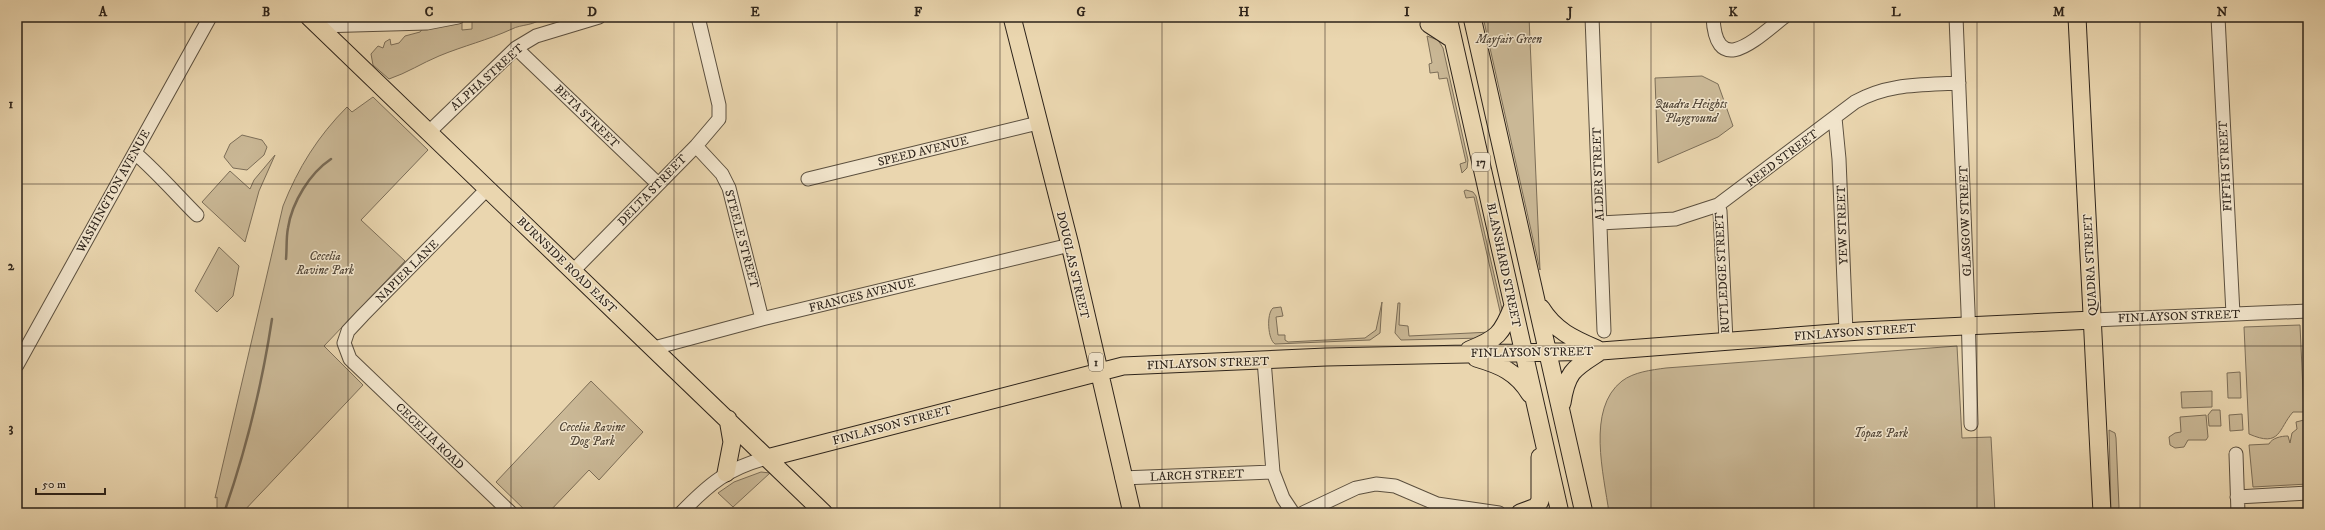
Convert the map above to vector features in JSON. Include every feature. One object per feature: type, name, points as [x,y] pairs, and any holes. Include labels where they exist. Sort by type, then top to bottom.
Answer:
[{"type":"main road","name":"DOUGLAS STREET","points":[[1012,17],[1070,245],[1122,478],[1132,513]]},
{"type":"main road","name":"BLANSHARD STREET","points":[[1448,17],[1560,513]]},
{"type":"main road","name":"BLANSHARD STREET","points":[[1472,17],[1584,513]]},
{"type":"main road","name":"QUADRA STREET","points":[[2077,17],[2102,513]]},
{"type":"main road","name":"BURNSIDE ROAD EAST","points":[[313,22],[728,419],[824,513]]},
{"type":"main road","points":[[1429,24],[1452,39]]},
{"type":"main road","points":[[1537,301],[1548,320],[1560,332],[1601,351]]},
{"type":"main road","points":[[1463,353],[1492,341],[1504,328],[1513,306]]},
{"type":"main road","name":"FINLAYSON STREET","points":[[767,458],[1098,371],[1123,366],[1463,353],[1601,351],[1846,332],[2093,320]]},
{"type":"main road","points":[[1560,409],[1564,385],[1573,369],[1601,351]]},
{"type":"main road","points":[[1463,353],[1513,372],[1526,386],[1535,403]]},
{"type":"main road","points":[[726,473],[732,442],[728,419]]},
{"type":"main road","points":[[1520,513],[1536,507],[1540,501],[1539,464],[1543,441]]},
{"type":"street","name":"WASHINGTON AVENUE","points":[[17,365],[210,17]]},
{"type":"street","points":[[313,22],[427,23],[458,17]]},
{"type":"street","name":"ALPHA STREET","points":[[428,133],[516,48],[536,36],[598,17]]},
{"type":"street","name":"DELTA STREET","points":[[573,271],[696,146],[719,119],[719,105],[698,17]]},
{"type":"street","name":"ALDER STREET","points":[[1592,17],[1604,331]]},
{"type":"street","points":[[1713,17],[1714,35],[1722,47],[1732,50],[1740,49],[1784,17]]},
{"type":"street","name":"GLASGOW STREET","points":[[1956,17],[1969,325],[1971,424]]},
{"type":"street","name":"FIFTH STREET","points":[[2218,17],[2233,314]]},
{"type":"street","name":"BETA STREET","points":[[516,48],[658,184]]},
{"type":"street","name":"REED STREET","points":[[1600,223],[1675,219],[1718,205],[1856,102],[1870,94],[1905,85],[1959,83]]},
{"type":"street","name":"YEW STREET","points":[[1835,118],[1839,159],[1846,332]]},
{"type":"street","name":"SPEED AVENUE","points":[[808,179],[1038,123]]},
{"type":"street","name":"STEELE STREET","points":[[696,146],[722,174],[729,188],[762,320]]},
{"type":"street","points":[[135,152],[158,173],[167,186],[197,215]]},
{"type":"street","name":"NAPIER LANE","points":[[350,359],[344,342],[348,331],[487,189]]},
{"type":"street","name":"RUTLEDGE STREET","points":[[1718,205],[1720,211],[1726,341]]},
{"type":"street","name":"FRANCES AVENUE","points":[[654,348],[762,320],[1070,245]]},
{"type":"street","name":"FINLAYSON STREET","points":[[2093,320],[2308,311]]},
{"type":"street","name":"CECELIA ROAD","points":[[350,359],[511,513]]},
{"type":"street","points":[[1264,360],[1273,472],[1284,498],[1293,513]]},
{"type":"street","points":[[2236,454],[2238,513]]},
{"type":"street","points":[[682,513],[726,473],[738,467],[767,458]]},
{"type":"street","name":"LARCH STREET","points":[[1122,478],[1273,472]]},
{"type":"street","points":[[1303,513],[1356,488],[1376,484],[1395,486],[1437,504],[1499,513]]},
{"type":"street","points":[[2237,497],[2308,494]]},
{"type":"green space","points":[[475,17],[542,17],[536,22],[516,27],[439,56],[389,79],[373,65],[371,54],[378,46],[383,48],[385,42],[390,39],[391,45],[399,43],[405,36],[420,32],[424,27],[458,20],[462,22],[462,30],[472,29],[472,22]]},
{"type":"green space","name":"Mayfair Green","points":[[1483,17],[1529,17],[1540,270]]},
{"type":"green space","points":[[1427,36],[1438,40],[1443,48],[1468,160],[1467,168],[1462,173],[1460,164],[1466,162],[1447,78],[1439,79],[1438,72],[1430,73],[1429,64],[1432,63]]},
{"type":"green space","name":"Quadra Heights Playground","points":[[1702,76],[1718,84],[1733,126],[1718,137],[1658,163],[1655,78]]},
{"type":"green space","name":"Cecelia Ravine Park","points":[[373,97],[428,150],[361,220],[405,261],[324,346],[363,385],[242,513],[217,513],[217,497],[215,498],[283,206],[302,166],[327,129],[347,107],[352,112]]},
{"type":"green space","points":[[242,135],[262,140],[267,147],[264,155],[247,170],[233,168],[224,157],[230,144]]},
{"type":"green space","points":[[275,155],[259,191],[245,242],[202,202],[230,171],[250,189],[254,180]]},
{"type":"green space","points":[[1466,190],[1473,192],[1476,196],[1502,309],[1501,316],[1474,197],[1466,198],[1464,191]]},
{"type":"green space","points":[[219,247],[239,266],[233,296],[217,312],[195,291]]},
{"type":"green space","points":[[1382,302],[1380,333],[1370,340],[1275,344],[1269,332],[1269,316],[1271,311],[1273,308],[1281,307],[1283,316],[1276,317],[1278,335],[1285,335],[1285,340],[1288,342],[1365,338],[1376,330]]},
{"type":"green space","points":[[1398,303],[1400,303],[1399,325],[1408,326],[1409,336],[1491,332],[1483,338],[1401,340],[1395,333]]},
{"type":"green space","points":[[2300,325],[2304,412],[2293,412],[2281,430],[2273,438],[2259,438],[2249,434],[2244,327]]},
{"type":"green space","name":"Topaz Park","points":[[1957,346],[1962,438],[1991,437],[1995,513],[1609,513],[1601,462],[1601,425],[1604,408],[1611,393],[1622,381],[1632,375],[1666,368]]},
{"type":"green space","points":[[2240,372],[2241,398],[2228,398],[2227,373]]},
{"type":"green space","name":"Cecelia Ravine Dog Park","points":[[591,381],[643,432],[599,480],[589,470],[548,513],[528,513],[496,482]]},
{"type":"green space","points":[[2212,391],[2212,407],[2182,408],[2181,392]]},
{"type":"green space","points":[[2212,410],[2220,410],[2221,426],[2209,426],[2208,415]]},
{"type":"green space","points":[[2242,414],[2243,430],[2230,431],[2229,415]]},
{"type":"green space","points":[[2206,415],[2208,437],[2206,440],[2188,440],[2184,447],[2175,448],[2170,445],[2169,437],[2175,433],[2181,432],[2180,417]]},
{"type":"green space","points":[[2304,420],[2308,484],[2253,487],[2249,445],[2269,444],[2274,439],[2285,436],[2288,436],[2290,443],[2292,433],[2297,429],[2296,422]]},
{"type":"green space","points":[[2109,430],[2115,433],[2116,438],[2119,507],[2116,513],[2111,513]]},
{"type":"green space","points":[[761,472],[770,473],[733,507],[718,493],[734,482]]},
{"type":"waterway","points":[[286,259],[288,228],[293,208],[309,180],[331,159]]},
{"type":"waterway","points":[[224,513],[252,417],[272,319]]}]
